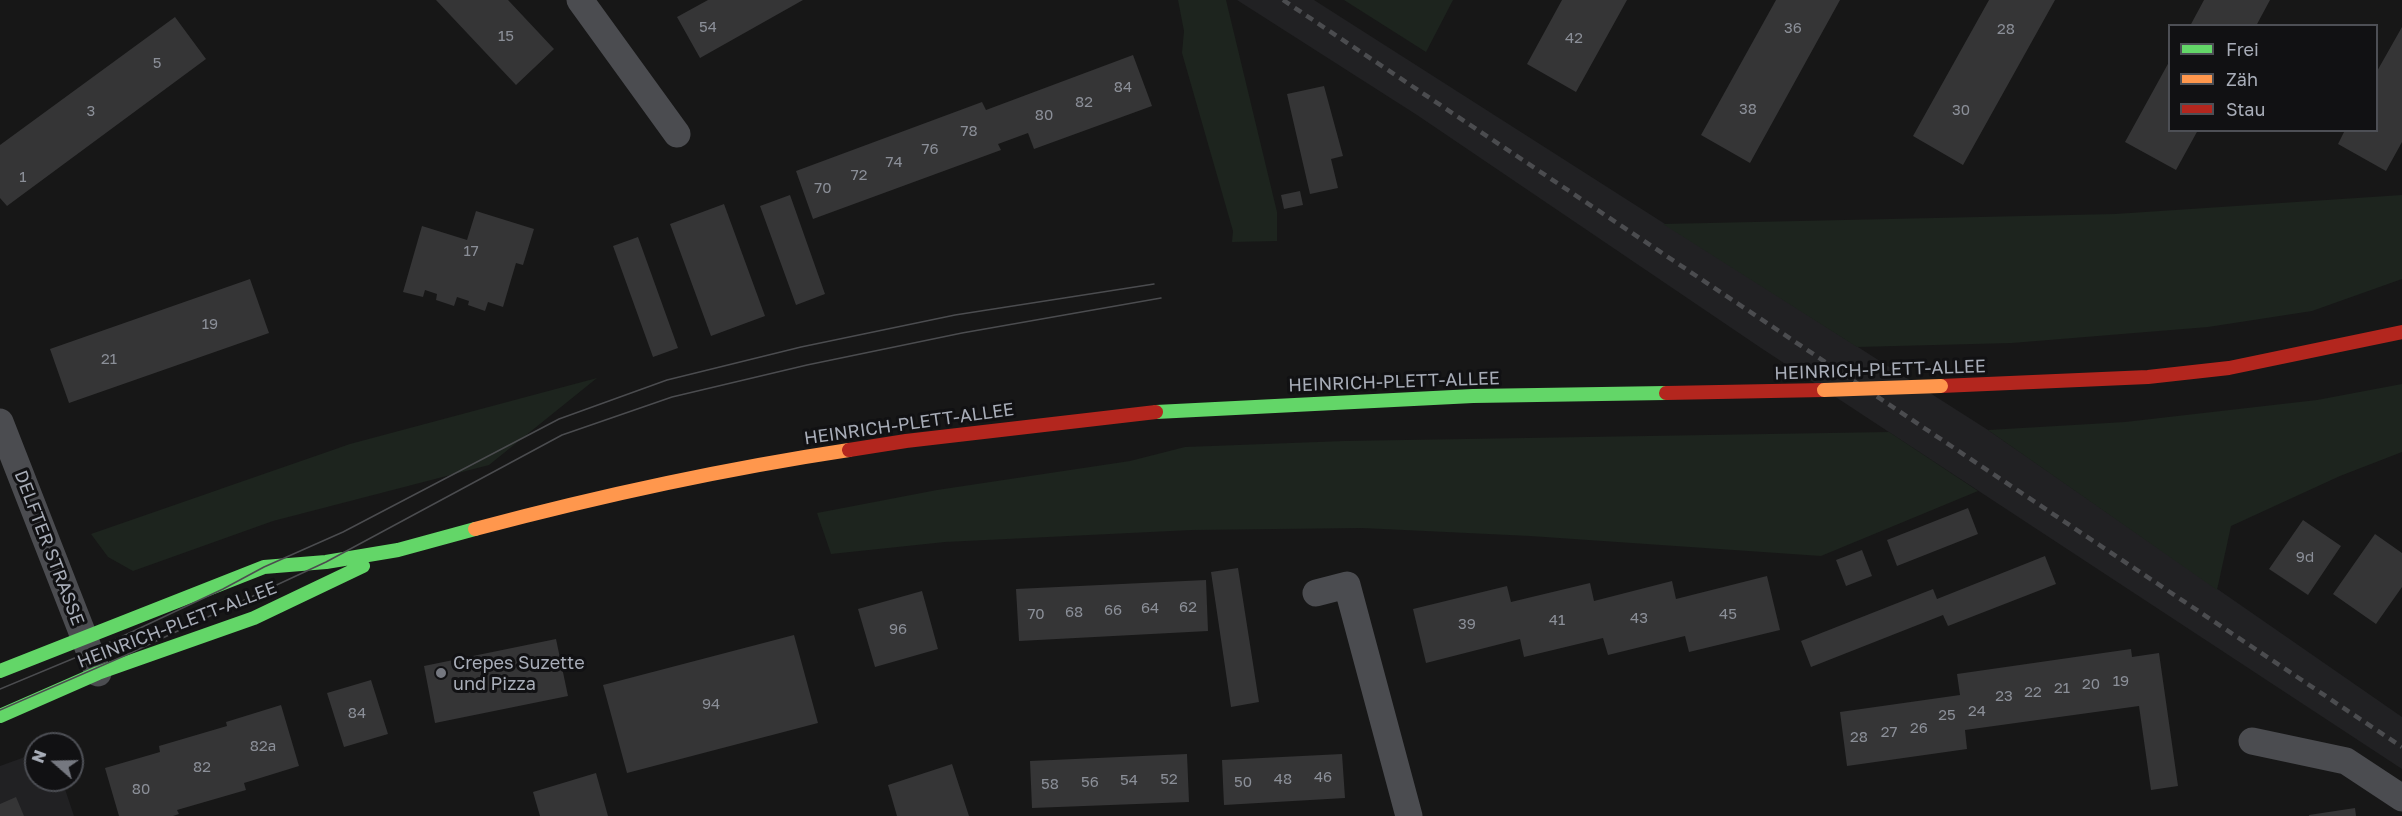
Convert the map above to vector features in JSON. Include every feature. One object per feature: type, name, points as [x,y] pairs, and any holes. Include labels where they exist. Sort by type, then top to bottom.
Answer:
[{"type":"main road","name":"HEINRICH-PLETT-ALLEE","points":[[0,671],[264,567],[326,562],[398,550],[575,502],[751,465],[906,441],[1121,415],[1344,400],[1824,390],[2148,377],[2217,369],[2402,332]]},
{"type":"main road","name":"HEINRICH-PLETT-ALLEE","points":[[0,716],[98,673],[254,618],[398,550]]},
{"type":"street","points":[[579,0],[677,134]]},
{"type":"street","name":"DELFTER STRASSE","points":[[0,422],[98,673]]},
{"type":"street","points":[[1316,593],[1347,585],[1409,816]]},
{"type":"street","points":[[2252,741],[2346,761],[2402,798]]},
{"type":"shaded area","points":[[1178,0],[1226,0],[1277,212],[1277,241],[1232,242],[1233,231],[1182,53],[1184,31]]},
{"type":"shaded area","points":[[1237,0],[1314,0],[1988,430],[2402,717],[2402,769],[1761,348],[1417,115]]},
{"type":"shaded area","points":[[1344,0],[1453,0],[1426,52]]},
{"type":"shaded area","points":[[2402,195],[2402,279],[2312,311],[2208,327],[2012,343],[1857,347],[1663,224],[2115,214]]},
{"type":"shaded area","points":[[597,378],[489,465],[273,521],[133,571],[108,557],[91,534],[350,444]]},
{"type":"shaded area","points":[[2402,384],[2402,452],[2340,476],[2231,526],[2217,590],[1988,430],[2125,422],[2317,400]]},
{"type":"shaded area","points":[[1889,432],[1978,491],[1821,556],[1530,536],[1362,528],[1192,530],[945,542],[831,554],[817,513],[937,490],[1130,461],[1185,447],[1344,441]]},
{"type":"shaded area","points":[[24,757],[24,792],[66,792],[74,816],[0,816],[0,766]]},
{"type":"building","points":[[436,0],[508,0],[554,49],[516,85]]},
{"type":"building","points":[[708,0],[803,0],[700,58],[677,17]]},
{"type":"building","points":[[1562,0],[1627,0],[1576,92],[1527,64]]},
{"type":"building","points":[[1776,0],[1840,0],[1750,163],[1701,135]]},
{"type":"building","points":[[1989,0],[2055,0],[1963,165],[1913,136]]},
{"type":"building","points":[[2204,0],[2270,0],[2257,24],[2191,24]]},
{"type":"building","points":[[175,17],[206,59],[7,206],[0,198],[0,145]]},
{"type":"building","points":[[2402,27],[2402,142],[2386,171],[2338,144],[2344,132],[2378,132],[2378,69]]},
{"type":"building","points":[[1133,55],[1152,106],[1034,149],[1028,133],[998,144],[1001,150],[813,219],[796,171],[982,102],[986,110]]},
{"type":"building","points":[[2168,64],[2168,132],[2197,132],[2176,170],[2125,142]]},
{"type":"building","points":[[1324,86],[1343,156],[1331,159],[1338,188],[1310,194],[1287,94]]},
{"type":"building","points":[[1300,191],[1303,205],[1284,209],[1281,195]]},
{"type":"building","points":[[790,195],[825,294],[796,305],[760,206]]},
{"type":"building","points":[[724,204],[765,316],[711,336],[670,224]]},
{"type":"building","points":[[476,211],[534,229],[523,265],[516,263],[503,307],[488,302],[485,311],[468,305],[469,301],[457,297],[454,306],[436,300],[437,294],[425,290],[423,297],[403,292],[422,226],[467,240]]},
{"type":"building","points":[[638,237],[678,348],[653,357],[613,246]]},
{"type":"building","points":[[250,279],[269,333],[69,403],[50,349]]},
{"type":"building","points":[[1968,508],[1978,534],[1897,566],[1887,540]]},
{"type":"building","points":[[2303,520],[2341,546],[2308,595],[2269,569]]},
{"type":"building","points":[[2375,534],[2402,553],[2402,587],[2376,624],[2333,594]]},
{"type":"building","points":[[1862,550],[1872,576],[1846,586],[1836,560]]},
{"type":"building","points":[[2045,556],[2056,584],[1948,626],[1943,615],[1811,667],[1801,641],[1933,589],[1937,599]]},
{"type":"building","points":[[1238,568],[1259,702],[1231,707],[1211,572]]},
{"type":"building","points":[[1767,576],[1780,630],[1689,652],[1685,636],[1608,655],[1603,638],[1524,657],[1520,639],[1426,663],[1413,609],[1507,586],[1511,602],[1590,583],[1594,601],[1672,581],[1676,599]]},
{"type":"building","points":[[1206,580],[1208,631],[1019,641],[1016,589]]},
{"type":"building","points":[[922,591],[938,649],[875,667],[858,609]]},
{"type":"building","points":[[794,635],[818,723],[627,773],[603,685]]},
{"type":"building","points":[[556,639],[568,696],[435,723],[424,666]]},
{"type":"building","points":[[2131,649],[2132,657],[2159,653],[2178,786],[2151,790],[2139,706],[1965,730],[1967,749],[1847,766],[1840,712],[1960,695],[1957,674]]},
{"type":"building","points":[[371,680],[388,734],[344,747],[327,693]]},
{"type":"building","points":[[281,705],[299,766],[244,783],[246,790],[177,810],[179,814],[173,816],[119,816],[105,768],[160,752],[159,746],[227,726],[226,722]]},
{"type":"building","points":[[1187,754],[1189,802],[1032,808],[1030,761]]},
{"type":"building","points":[[1342,754],[1345,798],[1224,805],[1222,760]]},
{"type":"building","points":[[952,764],[969,816],[897,816],[888,785]]},
{"type":"building","points":[[596,773],[608,816],[540,816],[533,792]]},
{"type":"building","points":[[16,797],[24,816],[0,816],[0,804]]},
{"type":"building","points":[[2355,808],[2356,816],[2309,816],[2309,815]]},
{"type":"tram line","points":[[0,689],[89,652],[223,589],[264,567],[343,532],[559,419],[667,380],[801,347],[955,315],[1154,284]]},
{"type":"tram line","points":[[0,710],[124,656],[326,562],[562,435],[672,397],[807,365],[962,333],[1161,298]]},
{"type":"railway","points":[[1283,0],[2402,747]]},
{"type":"traffic: fast","points":[[1156,412],[1473,396],[1666,393]]},
{"type":"traffic: fast","points":[[0,671],[264,567],[326,562],[398,550],[475,529]]},
{"type":"traffic: fast","points":[[0,716],[98,673],[254,618],[363,566]]},
{"type":"traffic: slow","points":[[1824,390],[1941,386]]},
{"type":"traffic: slow","points":[[475,529],[661,484],[849,450]]},
{"type":"traffic: jam","points":[[1941,386],[2148,377],[2229,368],[2402,332]]},
{"type":"traffic: jam","points":[[1666,393],[1824,390]]},
{"type":"traffic: jam","points":[[849,450],[906,441],[1156,412]]},
{"type":"place","name":"Crepes Suzette und Pizza","points":[[441,673]]}]
